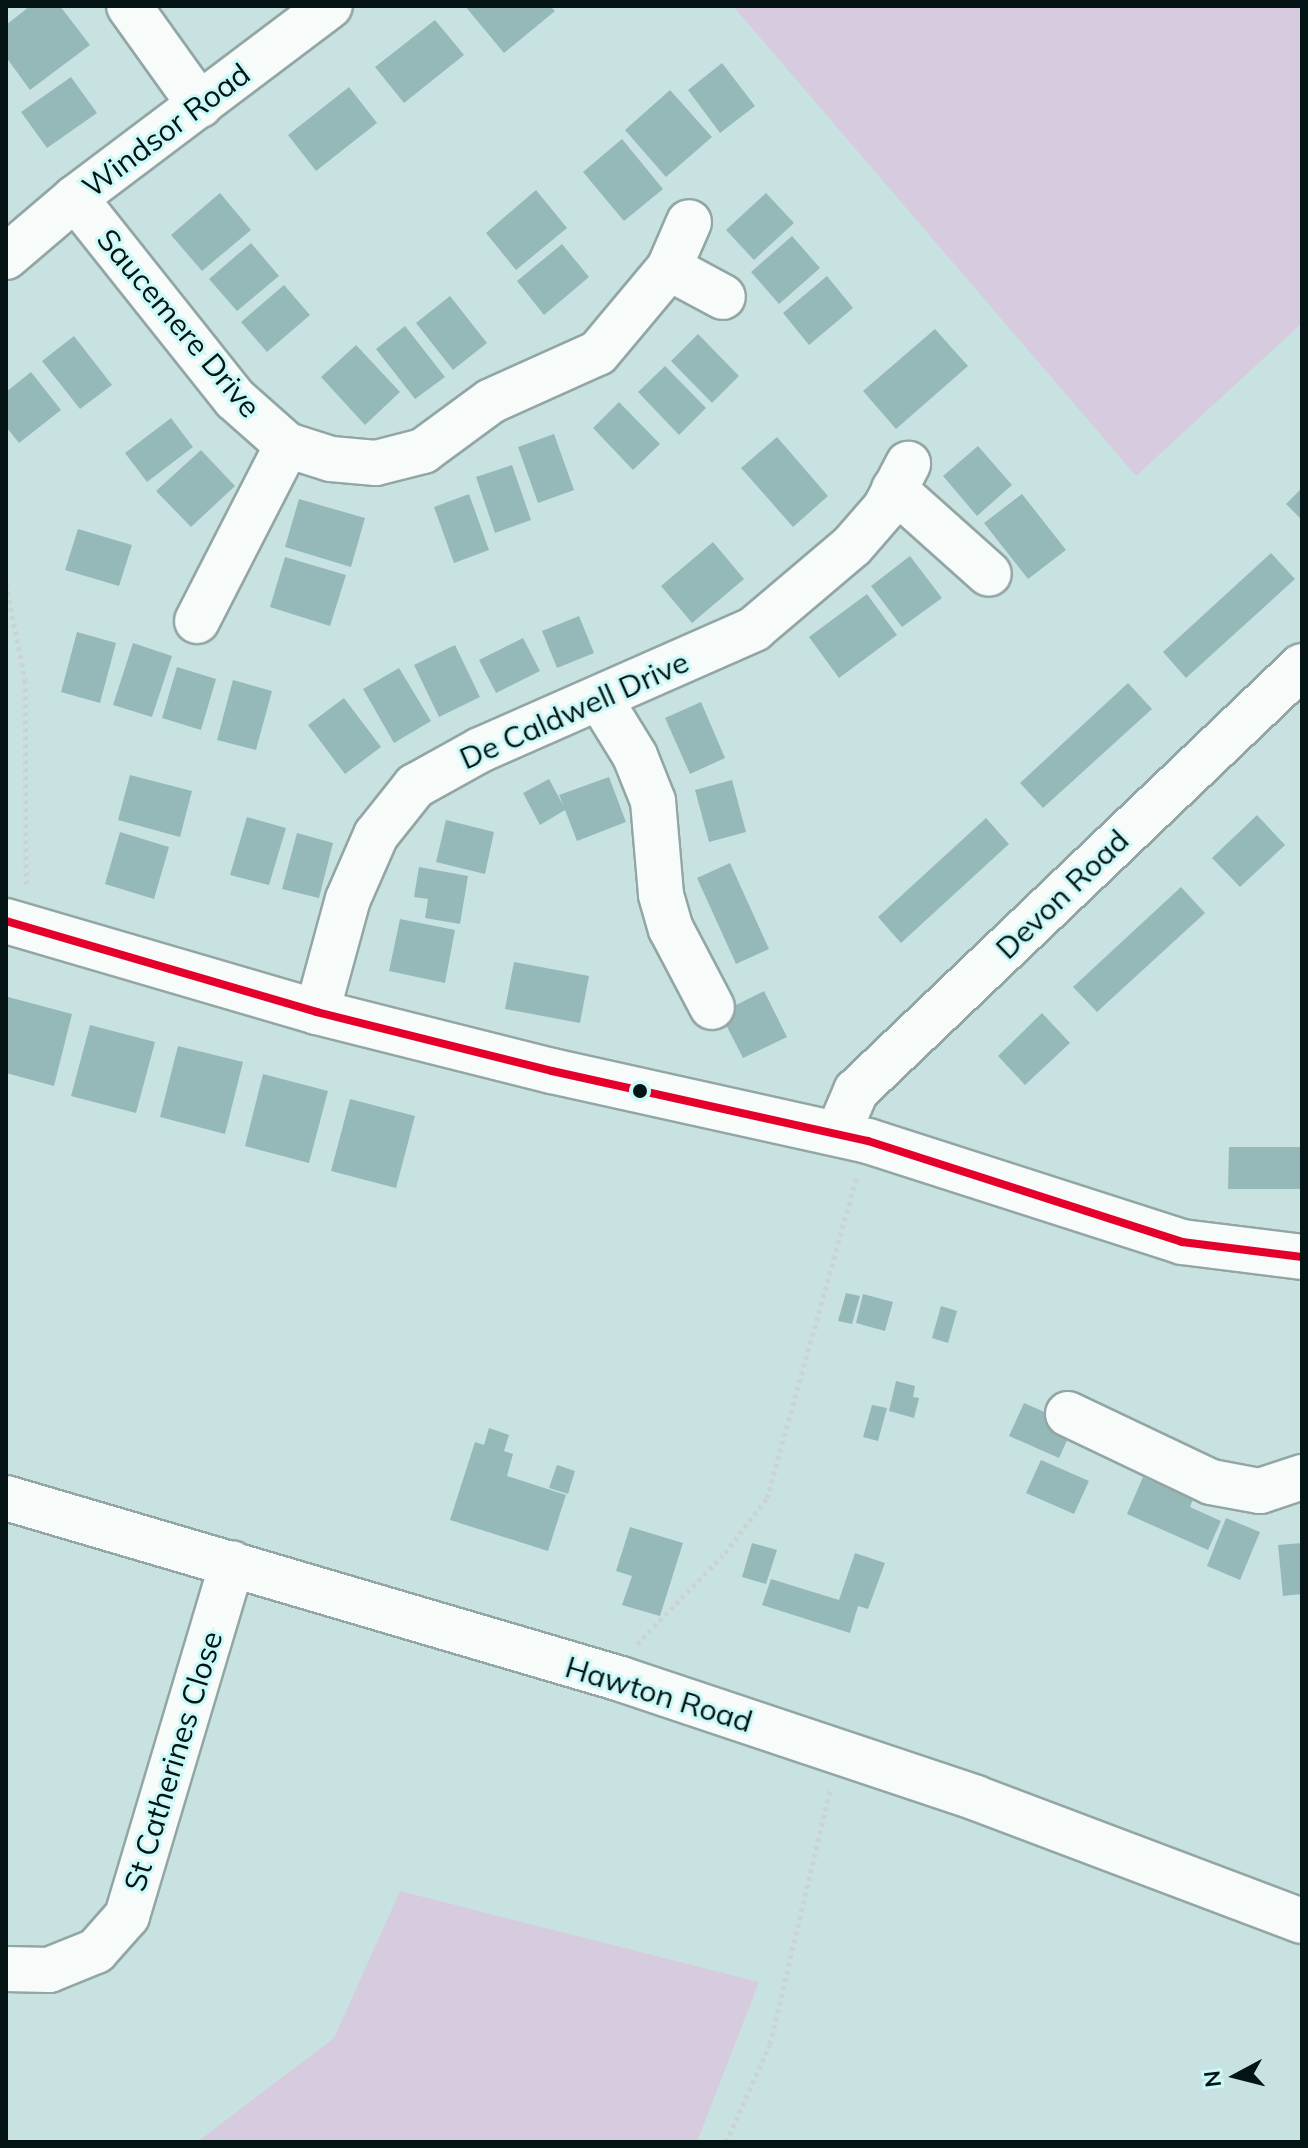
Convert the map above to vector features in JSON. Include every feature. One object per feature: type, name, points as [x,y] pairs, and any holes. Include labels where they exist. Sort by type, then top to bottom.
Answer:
[{"type":"street","points":[[129,6],[200,105]]},
{"type":"street","name":"Windsor Road","points":[[6,257],[75,198],[330,6]]},
{"type":"street","name":"Saucemere Drive","points":[[75,198],[235,399],[287,445],[331,459],[376,463],[423,451],[491,401],[598,353],[669,268],[689,222]]},
{"type":"street","points":[[669,268],[723,297]]},
{"type":"street","points":[[197,621],[287,445]]},
{"type":"street","name":"De Caldwell Drive","points":[[317,1012],[348,899],[376,835],[415,786],[480,750],[754,629],[852,546],[901,477],[989,574]]},
{"type":"street","name":"Devon Road","points":[[853,1137],[856,1091],[1302,666]]},
{"type":"street","points":[[600,699],[635,756],[653,801],[661,895],[671,929],[712,1007]]},
{"type":"street","points":[[15,924],[317,1012],[552,1071],[853,1137],[1182,1242],[1302,1257]]},
{"type":"street","points":[[1068,1414],[1211,1482],[1260,1491],[1302,1477]]},
{"type":"street","name":"Hawton Road","points":[[6,1498],[621,1679],[839,1751],[1302,1921]]},
{"type":"street","name":"St Catherines Close","points":[[6,1969],[49,1970],[96,1951],[127,1916],[232,1563]]},
{"type":"path","points":[[6,584],[25,680],[29,815],[15,924]]},
{"type":"path","points":[[621,1679],[630,1652],[725,1553],[767,1498],[853,1137]]},
{"type":"path","points":[[726,2142],[770,2044],[839,1751]]},
{"type":"shaded area","points":[[733,6],[1302,6],[1302,323],[1136,476]]},
{"type":"shaded area","points":[[400,1891],[759,1982],[697,2142],[197,2142],[334,2038]]},
{"type":"building","points":[[30,6],[60,6],[90,45],[30,90],[6,57],[6,25]]},
{"type":"building","points":[[465,6],[550,6],[555,11],[504,53]]},
{"type":"building","points":[[435,20],[464,55],[404,103],[375,67]]},
{"type":"building","points":[[722,63],[755,106],[720,133],[688,90]]},
{"type":"building","points":[[71,77],[97,113],[47,148],[21,112]]},
{"type":"building","points":[[349,87],[377,123],[316,171],[288,135]]},
{"type":"building","points":[[670,90],[712,137],[666,177],[625,130]]},
{"type":"building","points":[[622,139],[663,189],[624,221],[583,172]]},
{"type":"building","points":[[536,190],[567,228],[516,270],[486,233]]},
{"type":"building","points":[[220,193],[251,230],[202,271],[171,235]]},
{"type":"building","points":[[766,193],[794,223],[754,260],[726,230]]},
{"type":"building","points":[[792,236],[820,268],[779,304],[751,272]]},
{"type":"building","points":[[251,243],[279,276],[237,311],[209,279]]},
{"type":"building","points":[[562,244],[589,277],[544,315],[517,281]]},
{"type":"building","points":[[827,276],[853,308],[809,345],[783,313]]},
{"type":"building","points":[[284,285],[310,315],[267,352],[241,322]]},
{"type":"building","points":[[450,296],[487,343],[453,370],[416,323]]},
{"type":"building","points":[[405,326],[445,377],[415,399],[376,349]]},
{"type":"building","points":[[935,329],[968,366],[896,429],[863,391]]},
{"type":"building","points":[[698,334],[739,376],[712,403],[671,361]]},
{"type":"building","points":[[74,336],[112,385],[80,409],[42,361]]},
{"type":"building","points":[[356,345],[400,392],[365,425],[321,377]]},
{"type":"building","points":[[665,366],[706,408],[679,435],[638,392]]},
{"type":"building","points":[[31,372],[61,410],[19,443],[6,427],[6,392]]},
{"type":"building","points":[[619,402],[660,444],[633,470],[593,428]]},
{"type":"building","points":[[171,418],[193,447],[147,482],[125,453]]},
{"type":"building","points":[[554,434],[574,490],[538,503],[518,447]]},
{"type":"building","points":[[777,437],[828,496],[793,527],[741,468]]},
{"type":"building","points":[[978,446],[1012,485],[977,516],[943,476]]},
{"type":"building","points":[[201,450],[235,486],[191,527],[156,491]]},
{"type":"building","points":[[512,465],[531,520],[495,533],[476,477]]},
{"type":"building","points":[[1302,488],[1302,520],[1286,504]]},
{"type":"building","points":[[469,494],[489,550],[454,563],[434,507]]},
{"type":"building","points":[[1022,494],[1066,550],[1028,579],[984,523]]},
{"type":"building","points":[[299,499],[365,518],[351,567],[285,547]]},
{"type":"building","points":[[78,529],[132,545],[119,586],[65,570]]},
{"type":"building","points":[[713,542],[744,579],[692,623],[661,586]]},
{"type":"building","points":[[1271,553],[1295,579],[1186,678],[1163,652]]},
{"type":"building","points":[[910,556],[942,598],[902,627],[871,586]]},
{"type":"building","points":[[285,557],[346,575],[330,626],[270,607]]},
{"type":"building","points":[[867,594],[897,635],[839,678],[809,637]]},
{"type":"building","points":[[579,616],[594,653],[557,668],[542,631]]},
{"type":"building","points":[[77,632],[116,643],[100,703],[61,692]]},
{"type":"building","points":[[523,638],[540,671],[496,693],[479,660]]},
{"type":"building","points":[[133,643],[172,656],[152,717],[113,705]]},
{"type":"building","points":[[455,645],[480,697],[439,717],[414,665]]},
{"type":"building","points":[[177,667],[216,679],[201,730],[162,718]]},
{"type":"building","points":[[399,668],[431,721],[394,743],[363,689]]},
{"type":"building","points":[[233,680],[272,691],[256,750],[217,740]]},
{"type":"building","points":[[1128,683],[1152,709],[1043,808],[1020,783]]},
{"type":"building","points":[[344,698],[381,747],[345,774],[308,725]]},
{"type":"building","points":[[701,702],[725,758],[690,774],[665,718]]},
{"type":"building","points":[[130,775],[192,791],[180,837],[118,820]]},
{"type":"building","points":[[609,777],[626,822],[577,841],[565,810],[540,825],[523,793],[549,779],[564,807],[559,795]]},
{"type":"building","points":[[732,780],[746,832],[709,842],[695,790]]},
{"type":"building","points":[[1257,815],[1285,845],[1240,887],[1212,858]]},
{"type":"building","points":[[247,817],[286,828],[269,885],[230,875]]},
{"type":"building","points":[[986,818],[1009,844],[901,943],[878,917]]},
{"type":"building","points":[[446,820],[494,832],[485,874],[436,862]]},
{"type":"building","points":[[120,832],[169,847],[154,899],[105,884]]},
{"type":"building","points":[[297,833],[333,843],[319,898],[282,889]]},
{"type":"building","points":[[730,863],[769,949],[736,964],[697,878]]},
{"type":"building","points":[[419,867],[468,876],[460,924],[425,918],[428,899],[414,897]]},
{"type":"building","points":[[1181,887],[1205,913],[1097,1012],[1073,987]]},
{"type":"building","points":[[400,919],[455,930],[445,983],[389,971]]},
{"type":"building","points":[[514,962],[589,976],[580,1023],[505,1009]]},
{"type":"building","points":[[764,991],[787,1037],[743,1058],[720,1013]]},
{"type":"building","points":[[8,997],[72,1014],[54,1086],[6,1073]]},
{"type":"building","points":[[1042,1013],[1070,1043],[1025,1085],[998,1056]]},
{"type":"building","points":[[90,1025],[155,1042],[136,1113],[71,1096]]},
{"type":"building","points":[[178,1046],[243,1062],[225,1134],[160,1117]]},
{"type":"building","points":[[263,1074],[328,1091],[309,1163],[245,1146]]},
{"type":"building","points":[[350,1099],[415,1116],[396,1188],[331,1171]]},
{"type":"building","points":[[1229,1147],[1302,1147],[1302,1189],[1228,1189]]},
{"type":"building","points":[[846,1293],[860,1296],[852,1324],[838,1321]]},
{"type":"building","points":[[863,1294],[893,1302],[885,1331],[856,1323]]},
{"type":"building","points":[[941,1306],[957,1311],[948,1343],[932,1338]]},
{"type":"building","points":[[896,1381],[915,1386],[913,1397],[919,1398],[914,1418],[889,1411]]},
{"type":"building","points":[[1024,1403],[1074,1425],[1059,1458],[1009,1436]]},
{"type":"building","points":[[872,1405],[887,1408],[878,1441],[863,1437]]},
{"type":"building","points":[[489,1428],[509,1435],[504,1451],[513,1454],[507,1476],[566,1495],[548,1551],[450,1520],[475,1442],[484,1445]]},
{"type":"building","points":[[1041,1460],[1089,1481],[1074,1514],[1026,1493]]},
{"type":"building","points":[[557,1465],[575,1471],[568,1494],[549,1488]]},
{"type":"building","points":[[1143,1477],[1193,1499],[1190,1507],[1221,1521],[1208,1550],[1127,1514]]},
{"type":"building","points":[[1226,1518],[1260,1532],[1240,1580],[1207,1566]]},
{"type":"building","points":[[630,1527],[683,1543],[660,1616],[622,1605],[632,1576],[616,1571]]},
{"type":"building","points":[[752,1543],[777,1550],[766,1584],[742,1577]]},
{"type":"building","points":[[1302,1543],[1302,1594],[1283,1596],[1278,1545]]},
{"type":"building","points":[[855,1553],[885,1563],[868,1609],[858,1606],[850,1633],[762,1605],[771,1579],[839,1600]]},
{"type":"transit line","points":[[6,921],[317,1012],[552,1071],[868,1141],[1182,1242],[1302,1257]]}]
